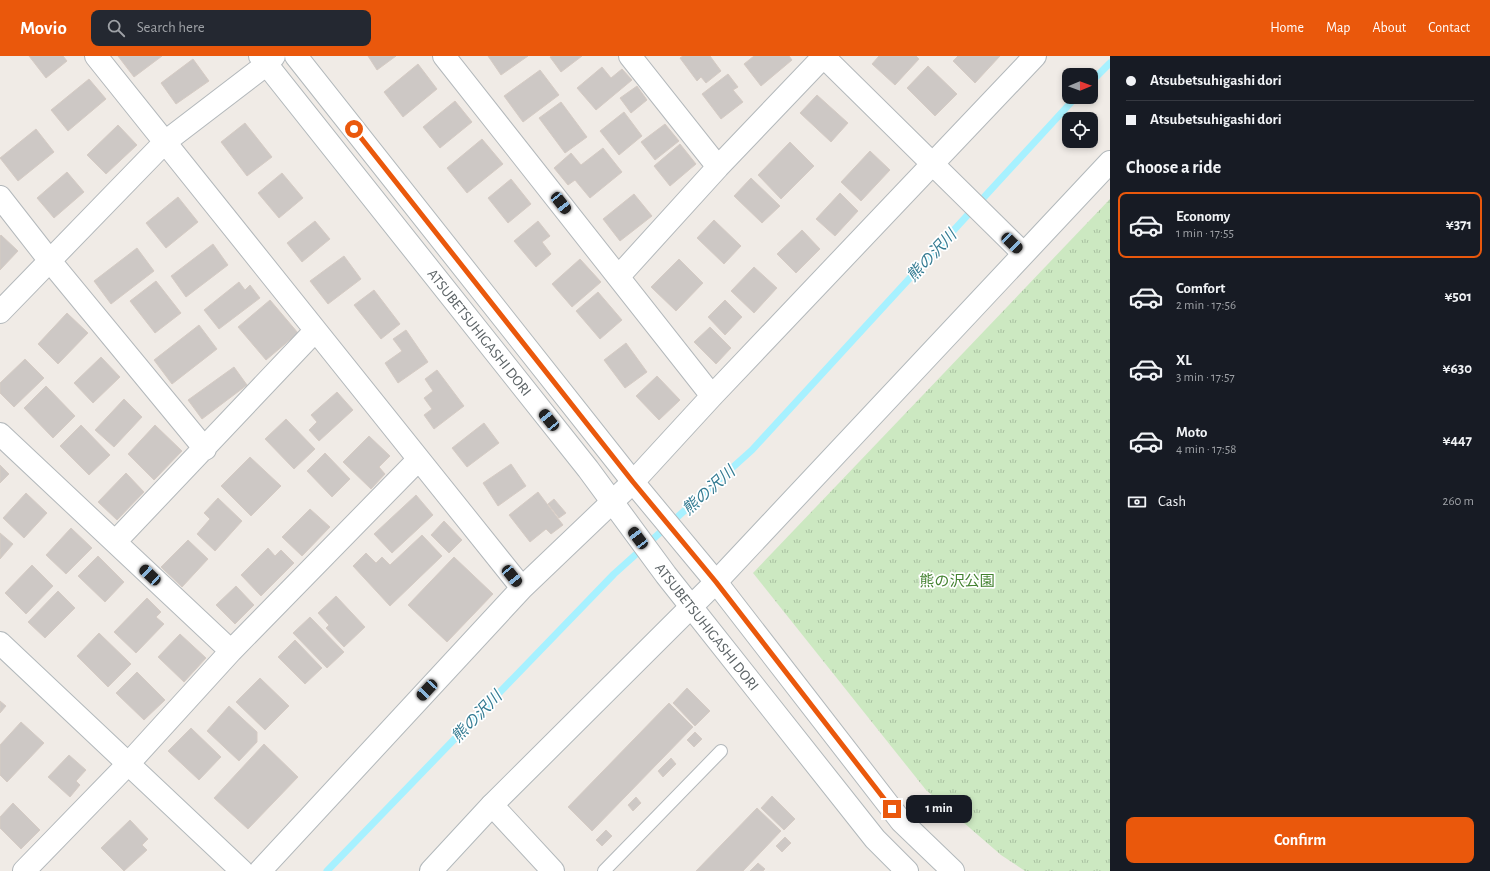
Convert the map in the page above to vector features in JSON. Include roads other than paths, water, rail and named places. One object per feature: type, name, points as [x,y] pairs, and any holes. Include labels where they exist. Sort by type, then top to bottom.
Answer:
[{"type":"street","points":[[96,56],[522,588]]},
{"type":"street","name":"ATSUBETSUHIGASHI DORI","points":[[296,56],[633,482],[716,582],[901,821],[953,871]]},
{"type":"street","points":[[444,56],[619,276],[712,396]]},
{"type":"street","points":[[630,56],[718,167]]},
{"type":"street","points":[[619,276],[718,167],[824,56],[1022,253]]},
{"type":"street","points":[[260,871],[522,588],[633,482],[712,396],[1035,56]]},
{"type":"street","points":[[0,312],[165,142],[267,59]]},
{"type":"street","name":"ATSUBETSUHIGASHI DORI","points":[[267,59],[588,469],[666,575],[875,839],[907,871]]},
{"type":"street","points":[[431,871],[492,804],[716,582],[1022,253],[1110,162]]},
{"type":"street","points":[[0,197],[50,261],[205,449]]},
{"type":"street","points":[[115,542],[205,449],[315,331]]},
{"type":"street","points":[[0,434],[231,651]]},
{"type":"street","points":[[24,871],[129,764],[231,651],[418,460]]},
{"type":"street","points":[[0,643],[242,871]]},
{"type":"street","points":[[492,804],[553,871]]},
{"type":"lane","points":[[604,871],[721,752]]},
{"type":"waterway","name":"熊の沢川","points":[[1098,75],[1110,63]]},
{"type":"waterway","name":"熊の沢川","points":[[327,871],[614,574],[752,450],[1070,104]]},
{"type":"park label","name":"熊の沢公園","points":[[957,581]]}]
